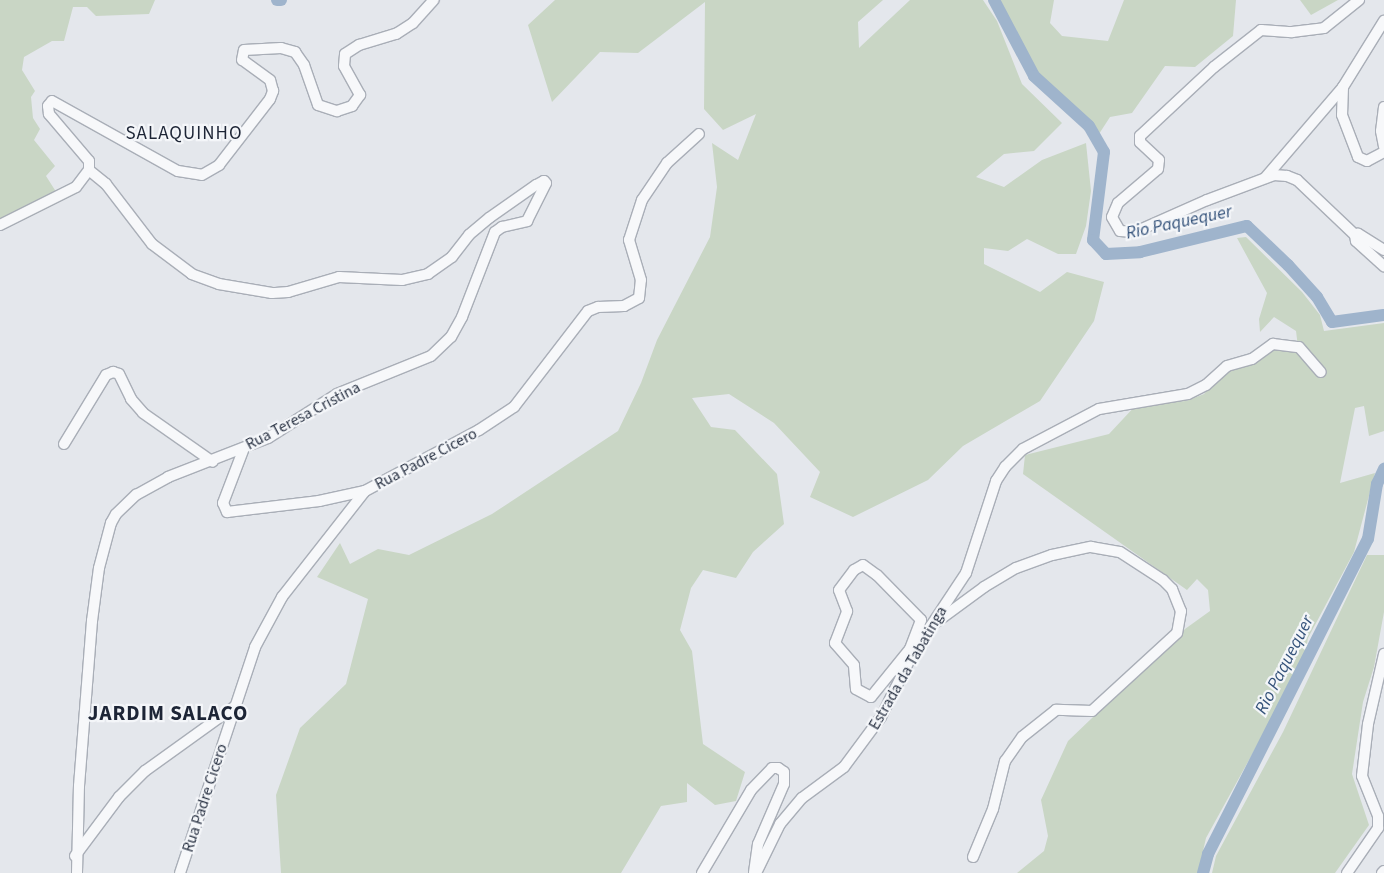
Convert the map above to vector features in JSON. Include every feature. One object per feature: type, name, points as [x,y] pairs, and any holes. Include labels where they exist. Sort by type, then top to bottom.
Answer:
[{"type":"street","points":[[0,225],[76,187],[89,170],[89,161],[49,114],[48,106],[52,101],[178,171],[202,175],[219,165],[270,99],[273,91],[270,80],[242,60],[242,51],[282,48],[295,52],[304,65],[318,105],[338,111],[352,106],[360,95],[344,66],[348,50],[396,34],[414,23],[434,0]]},
{"type":"street","points":[[1360,0],[1324,28],[1292,32],[1261,30],[1184,94],[1140,136],[1140,142],[1159,160],[1158,168],[1118,203],[1113,210],[1113,223],[1120,231],[1142,230],[1207,200],[1264,179],[1288,176],[1297,180],[1355,235],[1356,241],[1384,266]]},
{"type":"street","points":[[1264,179],[1343,87],[1384,21]]},
{"type":"street","points":[[1343,87],[1342,115],[1358,157],[1367,160],[1384,152]]},
{"type":"street","points":[[1384,107],[1381,131],[1384,148]]},
{"type":"street","name":"Rua Padre Cicero","points":[[180,873],[258,640],[282,597],[365,491],[479,430],[514,407],[588,311],[598,307],[624,306],[638,298],[641,280],[629,240],[642,200],[667,163],[699,134]]},
{"type":"street","name":"Rua Teresa Cristina","points":[[77,873],[75,856],[92,621],[99,568],[111,523],[136,495],[168,477],[212,462],[268,438],[337,394],[422,362],[438,351],[450,338],[462,317],[496,232],[502,227],[527,221],[546,182],[536,185],[489,218],[469,235],[452,258],[439,270],[402,280],[339,277],[288,292],[272,293],[219,284],[192,274],[152,244],[106,184],[89,170]]},
{"type":"street","points":[[1355,235],[1358,234],[1384,250]]},
{"type":"street","name":"Estrada da Tabatinga","points":[[754,870],[780,824],[802,798],[844,767],[858,751],[881,717],[912,649],[966,573],[996,481],[1004,467],[1032,443],[1099,409],[1188,394],[1206,385],[1227,366],[1252,359],[1273,344],[1299,347],[1321,372]]},
{"type":"street","points":[[64,444],[106,375],[113,372],[119,374],[131,399],[143,413],[212,462]]},
{"type":"street","points":[[244,448],[223,503],[227,512],[319,501],[365,491]]},
{"type":"street","points":[[928,629],[984,587],[1016,568],[1052,555],[1091,547],[1120,552],[1163,580],[1172,589],[1181,611],[1177,633],[1092,711],[1056,710],[1022,737],[1005,761],[993,809],[973,858]]},
{"type":"street","points":[[863,565],[870,568],[919,615],[921,622],[912,649],[875,696],[870,697],[859,692],[854,665],[836,642],[847,611],[839,590],[857,567],[863,565]]},
{"type":"street","points":[[1347,873],[1378,828],[1378,816],[1362,776],[1368,724],[1384,654]]},
{"type":"street","points":[[75,856],[119,797],[145,771],[234,707]]},
{"type":"street","points":[[702,873],[752,790],[772,768],[778,768],[784,772],[784,784],[758,844],[754,870],[746,873]]},
{"type":"green space","points":[[0,0],[155,0],[149,14],[96,16],[87,7],[73,7],[64,41],[52,41],[24,57],[22,70],[35,91],[31,97],[33,118],[40,129],[34,140],[55,166],[46,176],[60,198],[0,220]]},
{"type":"green space","points":[[555,0],[883,0],[858,22],[859,48],[910,0],[983,0],[997,21],[1022,84],[1062,123],[1034,151],[1004,154],[976,177],[1004,187],[1042,160],[1086,143],[1091,191],[1086,226],[1076,254],[1058,254],[1027,239],[1008,251],[984,248],[984,264],[1040,292],[1067,272],[1104,282],[1094,321],[1040,401],[963,446],[928,480],[853,517],[810,497],[820,472],[774,423],[729,394],[692,398],[711,427],[735,430],[777,474],[784,524],[753,552],[736,578],[703,570],[691,588],[680,630],[692,651],[703,744],[745,772],[736,801],[715,805],[687,783],[687,802],[661,806],[621,873],[281,873],[276,795],[300,728],[346,684],[368,599],[317,577],[340,543],[350,564],[378,549],[409,555],[492,514],[618,431],[641,383],[657,340],[710,237],[717,187],[712,143],[738,160],[756,114],[723,130],[704,109],[705,2],[638,53],[600,52],[552,102],[528,25]]},
{"type":"green space","points":[[998,0],[1054,0],[1050,23],[1062,36],[1108,41],[1124,0],[1236,0],[1233,36],[1195,67],[1165,66],[1132,113],[1110,117],[1099,134],[1093,123],[1039,75]]},
{"type":"green space","points":[[1300,0],[1338,0],[1311,15]]},
{"type":"green space","points":[[1246,237],[1302,292],[1320,315],[1324,331],[1384,323],[1384,431],[1369,436],[1364,406],[1355,408],[1340,483],[1375,473],[1354,552],[1308,638],[1304,660],[1206,838],[1198,873],[1017,873],[1044,851],[1048,836],[1041,800],[1068,741],[1185,629],[1210,611],[1208,590],[1197,579],[1187,590],[1023,474],[1025,455],[1109,434],[1137,404],[1186,401],[1204,394],[1225,369],[1249,365],[1264,350],[1298,347],[1296,331],[1274,317],[1260,332],[1259,319],[1267,293],[1237,238]]},
{"type":"green space","points":[[1367,555],[1384,555],[1384,612],[1374,667],[1363,702],[1352,774],[1369,825],[1335,873],[1212,873],[1216,856],[1283,732]]},
{"type":"waterway","name":"Rio Paquequer","points":[[994,0],[1034,76],[1089,126],[1104,152],[1093,240],[1106,254],[1140,252],[1247,226],[1288,265],[1317,297],[1332,322],[1384,315]]},
{"type":"waterway","name":"Rio Paquequer","points":[[1203,873],[1208,854],[1368,539],[1377,484],[1384,469]]},
{"type":"district","name":"SALAQUINHO","points":[[184,134]]},
{"type":"district","name":"JARDIM SALACO","points":[[168,713]]}]
